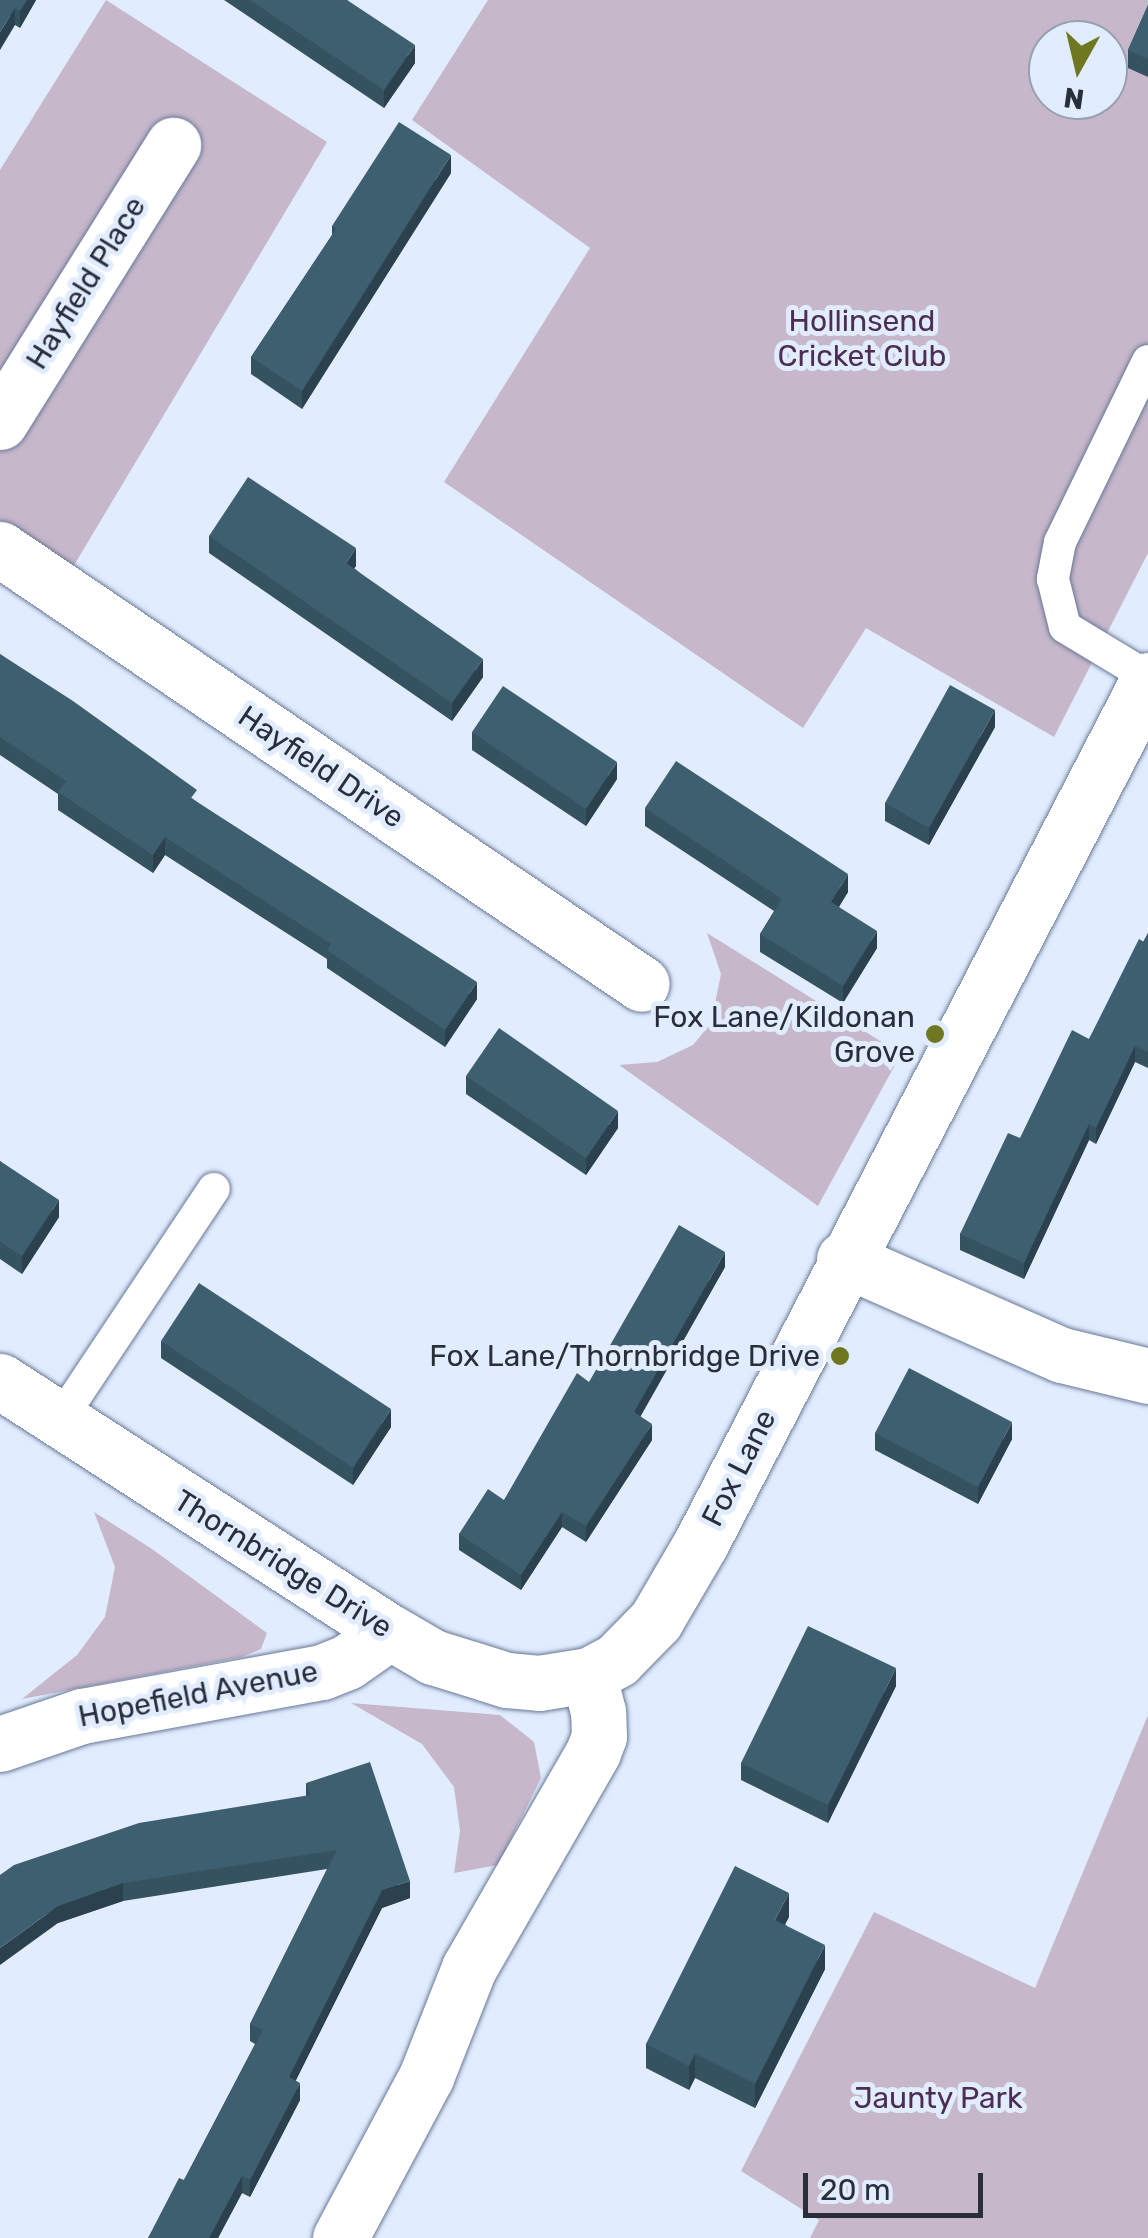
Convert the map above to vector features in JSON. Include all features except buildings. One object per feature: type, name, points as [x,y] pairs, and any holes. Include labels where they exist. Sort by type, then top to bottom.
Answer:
[{"type":"street","name":"Hayfield Place","points":[[0,422],[173,145]]},
{"type":"street","name":"Hayfield Drive","points":[[0,549],[642,984]]},
{"type":"street","name":"Fox Lane","points":[[589,1675],[617,1660],[656,1620],[701,1543],[844,1259],[1148,679]]},
{"type":"street","points":[[844,1259],[1062,1355],[1148,1376]]},
{"type":"street","name":"Thornbridge Drive","points":[[0,1381],[433,1657],[508,1680],[538,1683],[589,1675]]},
{"type":"street","name":"Hopefield Avenue","points":[[0,1744],[82,1716],[322,1672],[347,1662],[390,1632]]},
{"type":"street","points":[[340,2238],[426,2077],[469,1968],[594,1752],[600,1736],[589,1675]]},
{"type":"lane","points":[[1148,361],[1060,542],[1053,579],[1066,627],[1148,679]]},
{"type":"lane","points":[[59,1421],[214,1188]]},
{"type":"green space","points":[[106,0],[327,142],[73,567],[0,521],[0,170]]},
{"type":"green space","name":"Hollinsend Cricket Club","points":[[488,0],[1148,0],[1148,553],[1054,737],[866,628],[803,728],[444,482],[590,248],[412,120]]},
{"type":"green space","points":[[707,933],[901,1054],[818,1206],[619,1065],[657,1062],[693,1045],[711,1023],[721,974]]},
{"type":"green space","points":[[94,1512],[267,1633],[261,1649],[242,1657],[22,1699],[77,1655],[105,1617],[115,1567]]},
{"type":"green space","points":[[351,1703],[500,1715],[534,1742],[541,1778],[498,1865],[454,1873],[460,1831],[454,1787],[422,1744]]},
{"type":"green space","name":"Jaunty Park","points":[[1148,1715],[1148,2238],[810,2238],[819,2220],[741,2171],[874,1912],[1035,1988]]},
{"type":"place","name":"Fox Lane/Kildonan Grove","points":[[935,1034]]},
{"type":"place","name":"Fox Lane/Thornbridge Drive","points":[[840,1356]]}]
